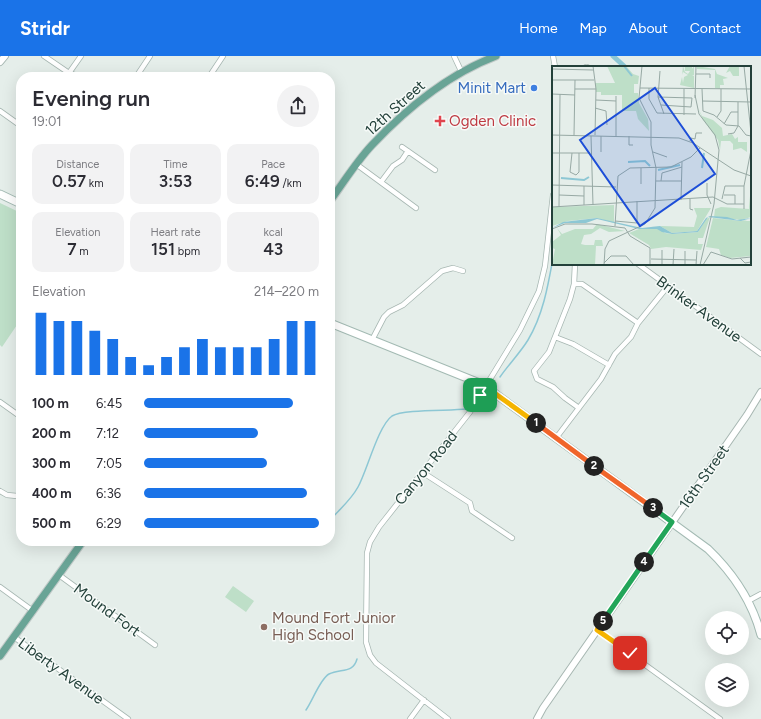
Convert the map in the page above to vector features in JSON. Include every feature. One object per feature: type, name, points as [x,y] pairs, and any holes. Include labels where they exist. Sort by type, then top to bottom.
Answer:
[{"type":"main road","name":"12th Street","points":[[335,194],[356,164],[372,145],[414,105],[438,87],[462,72],[496,56]]},
{"type":"main road","points":[[0,194],[16,202]]},
{"type":"main road","points":[[335,325],[486,387],[672,522],[717,558],[737,582],[748,601],[761,635]]},
{"type":"main road","points":[[0,656],[79,546]]},
{"type":"street","points":[[0,62],[5,56]]},
{"type":"street","points":[[44,56],[68,72]]},
{"type":"street","points":[[70,72],[81,56]]},
{"type":"street","points":[[139,72],[150,56]]},
{"type":"street","points":[[212,72],[223,56]]},
{"type":"street","points":[[454,56],[462,72]]},
{"type":"street","points":[[553,56],[555,66]]},
{"type":"street","points":[[0,111],[16,122]]},
{"type":"street","points":[[402,147],[435,170]]},
{"type":"street","points":[[381,182],[391,168],[402,160],[408,151]]},
{"type":"street","points":[[356,164],[416,208]]},
{"type":"street","name":"Canyon Road","points":[[448,719],[376,663],[367,649],[368,547],[379,527],[458,428],[486,387],[520,330],[539,291],[545,266],[552,205]]},
{"type":"street","points":[[575,265],[574,284],[570,299],[549,352],[534,371],[534,375],[553,387],[564,398],[578,408]]},
{"type":"street","name":"Brinker Avenue","points":[[639,265],[761,354]]},
{"type":"street","points":[[372,340],[384,317],[389,312],[408,301],[442,271],[453,268],[463,271]]},
{"type":"street","points":[[574,284],[582,284],[638,323]]},
{"type":"street","points":[[556,438],[601,379],[615,354],[631,337],[638,323],[668,286]]},
{"type":"street","points":[[555,337],[573,344],[609,365]]},
{"type":"street","name":"16th Street","points":[[536,719],[761,392]]},
{"type":"street","points":[[0,402],[16,413]]},
{"type":"street","points":[[422,472],[470,503],[472,511],[512,538]]},
{"type":"street","points":[[0,491],[7,495],[16,496]]},
{"type":"street","name":"Mound Fort","points":[[59,575],[155,645]]},
{"type":"street","points":[[0,587],[33,611]]},
{"type":"street","points":[[748,601],[761,594]]},
{"type":"street","points":[[597,630],[720,719]]},
{"type":"street","name":"Liberty Avenue","points":[[14,637],[128,719]]},
{"type":"street","points":[[410,719],[424,700]]},
{"type":"street","points":[[117,718],[121,714]]},
{"type":"green space","points":[[0,203],[16,211],[16,326],[2,347],[0,345]]},
{"type":"green space","points":[[233,586],[254,601],[246,612],[225,597]]},
{"type":"waterway","points":[[613,56],[624,66]]},
{"type":"waterway","points":[[500,377],[525,345],[538,321],[552,263]]},
{"type":"waterway","points":[[476,408],[484,403]]},
{"type":"waterway","points":[[335,515],[348,501],[358,487],[377,439],[387,421],[392,416],[416,411],[466,409]]},
{"type":"waterway","points":[[306,710],[323,680],[333,672],[349,669],[355,664],[357,659]]},
{"type":"place","name":"Minit Mart","points":[[534,88]]},
{"type":"place","name":"Ogden Clinic","points":[[440,121]]},
{"type":"place","name":"Mound Fort Junior High School","points":[[264,627]]},
{"type":"route","points":[[480,395],[486,387],[672,522],[597,630],[630,653]]}]
